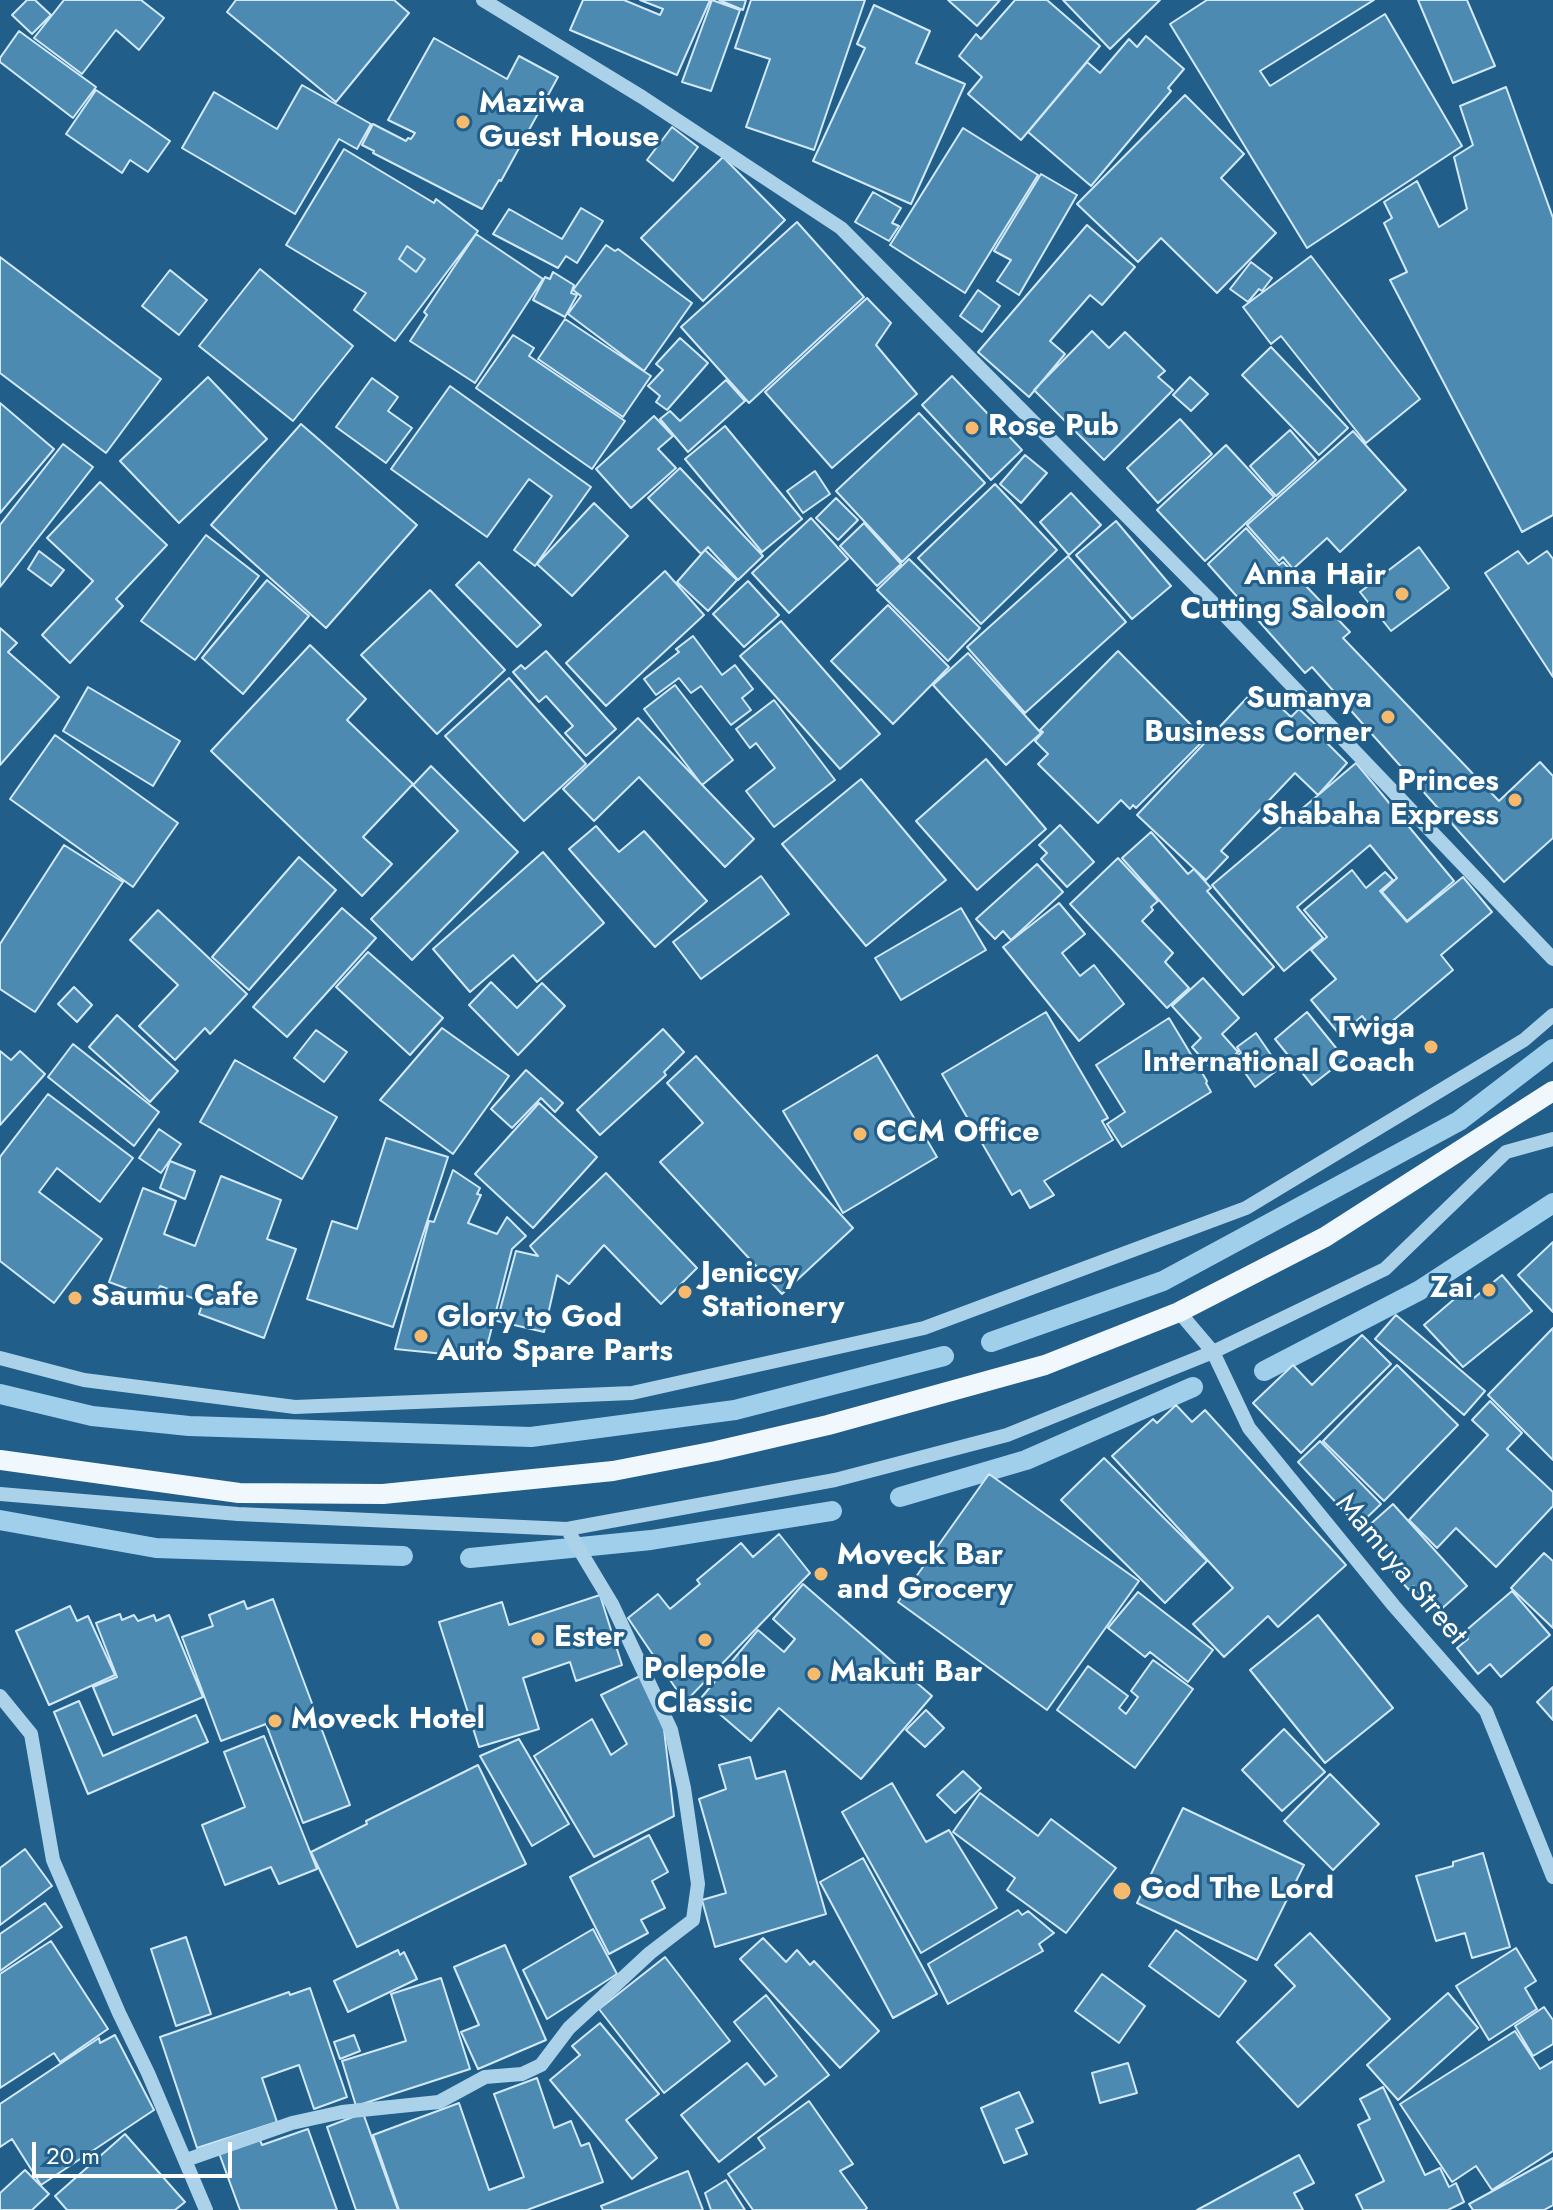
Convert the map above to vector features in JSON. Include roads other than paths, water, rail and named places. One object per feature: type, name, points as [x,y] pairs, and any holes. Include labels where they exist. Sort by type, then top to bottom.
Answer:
[{"type":"main road","points":[[0,1460],[239,1493],[383,1494],[613,1471],[828,1425],[1045,1365],[1179,1312],[1325,1237],[1553,1091]]},
{"type":"street","points":[[483,0],[642,97],[841,228],[1215,605],[1553,959]]},
{"type":"street","points":[[0,1358],[84,1380],[295,1407],[617,1393],[924,1328],[1246,1208],[1524,1040],[1553,1015]]},
{"type":"street","points":[[0,1494],[238,1514],[567,1529],[835,1480],[1007,1435],[1213,1352],[1385,1269],[1506,1152],[1553,1139]]},
{"type":"street","name":"Mamuya Street","points":[[1179,1312],[1213,1352],[1249,1428],[1394,1606],[1486,1711],[1553,1877]]},
{"type":"street","points":[[186,2160],[292,2123],[342,2112],[439,2102],[485,2077],[522,2074],[541,2065],[569,2028],[650,1953],[693,1920],[698,1884],[684,1788],[671,1730],[612,1604],[567,1529]]},
{"type":"street","points":[[0,1696],[31,1734],[53,1860],[206,2210]]},
{"type":"waterway","points":[[991,1342],[1163,1281],[1459,1121],[1553,1049]]},
{"type":"waterway","points":[[1264,1371],[1420,1290],[1553,1203]]},
{"type":"waterway","points":[[0,1394],[92,1416],[189,1426],[531,1437],[735,1410],[944,1356]]},
{"type":"waterway","points":[[900,1497],[1026,1460],[1193,1387]]},
{"type":"waterway","points":[[470,1558],[651,1540],[832,1511]]},
{"type":"waterway","points":[[0,1520],[156,1548],[403,1556]]},
{"type":"place","name":"Maziwa Guest House","points":[[463,122]]},
{"type":"place","name":"Rose Pub","points":[[972,428]]},
{"type":"place","name":"Anna Hair Cutting Saloon","points":[[1402,594]]},
{"type":"place","name":"Sumanya Business Corner","points":[[1388,717]]},
{"type":"place","name":"Princes Shabaha Express","points":[[1515,800]]},
{"type":"place","name":"Twiga International Coach","points":[[1431,1047]]},
{"type":"place","name":"CCM Office","points":[[860,1134]]},
{"type":"place","name":"Zai","points":[[1489,1290]]},
{"type":"place","name":"Jeniccy Stationery","points":[[685,1292]]},
{"type":"place","name":"Saumu Cafe","points":[[75,1298]]},
{"type":"place","name":"Glory to God Auto Spare Parts","points":[[421,1336]]},
{"type":"place","name":"Moveck Bar and Grocery","points":[[821,1574]]},
{"type":"place","name":"Ester","points":[[538,1639]]},
{"type":"place","name":"Polepole Classic","points":[[705,1640]]},
{"type":"place","name":"Makuti Bar","points":[[814,1674]]},
{"type":"place","name":"Moveck Hotel","points":[[275,1721]]},
{"type":"place","name":"God The Lord","points":[[1122,1891]]}]
